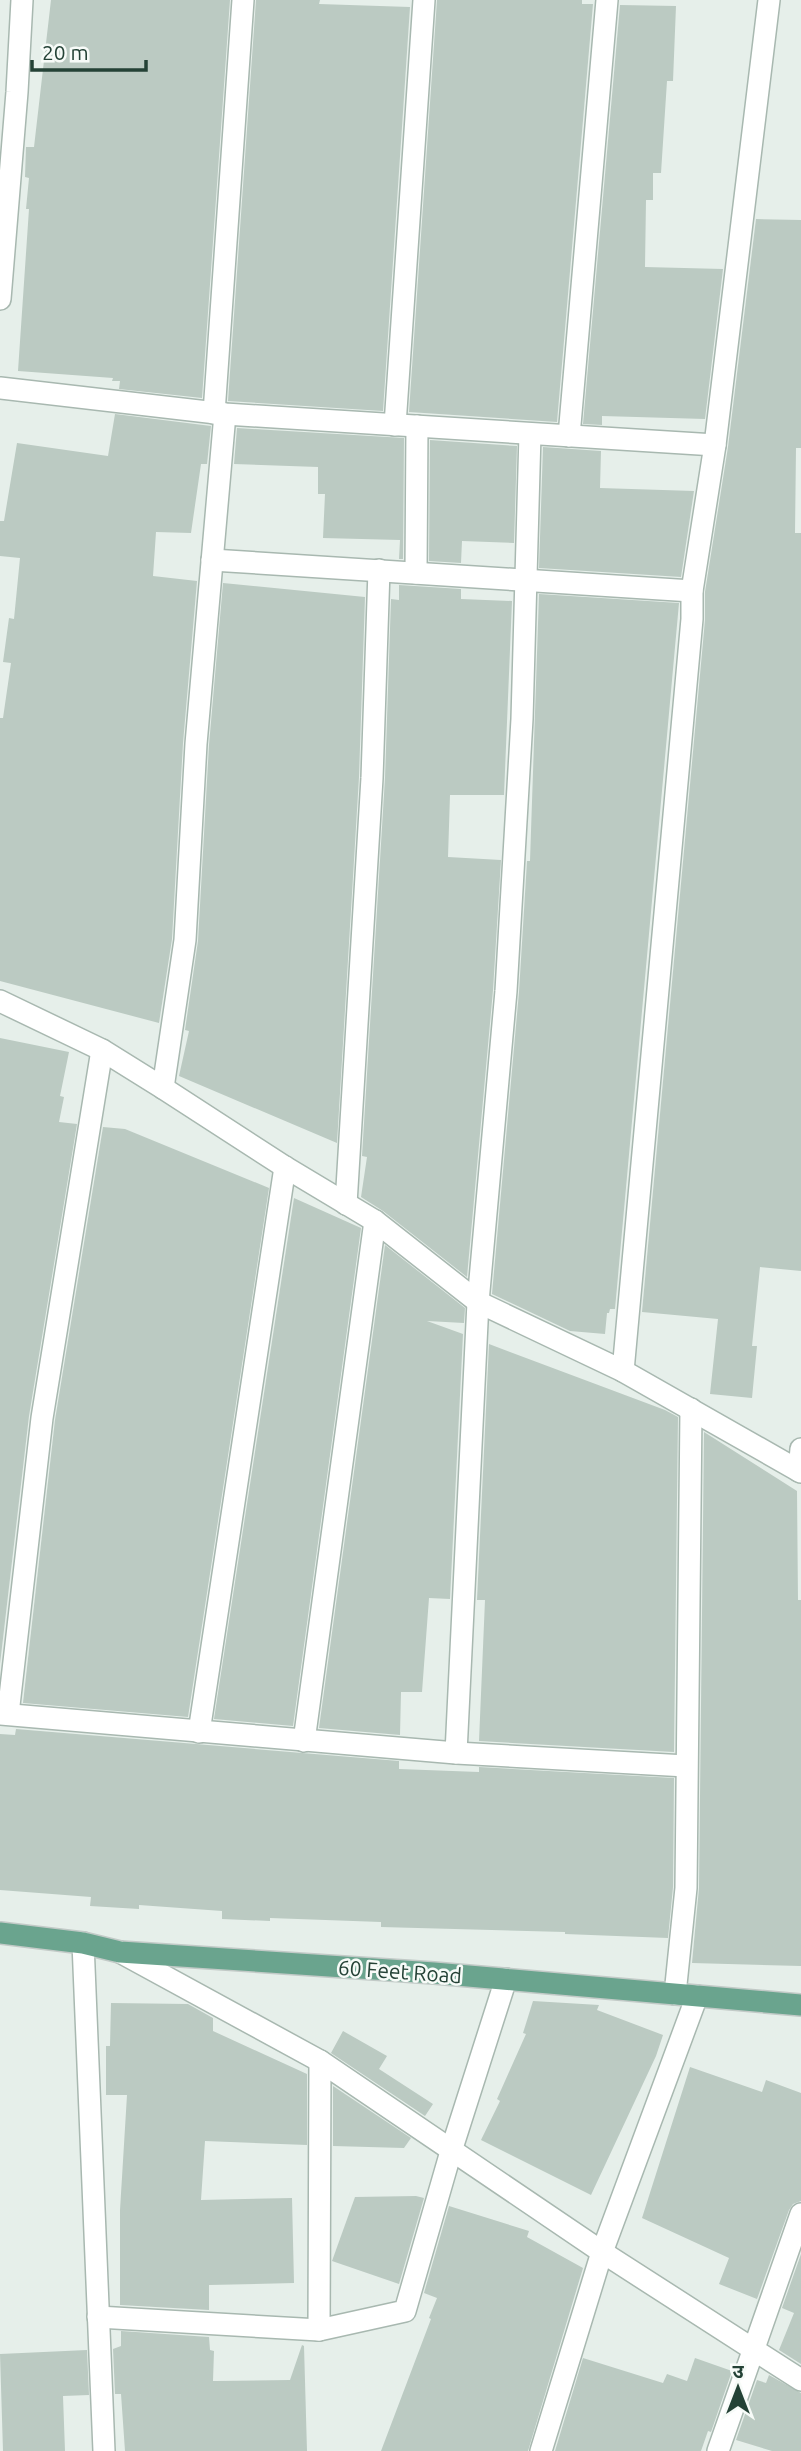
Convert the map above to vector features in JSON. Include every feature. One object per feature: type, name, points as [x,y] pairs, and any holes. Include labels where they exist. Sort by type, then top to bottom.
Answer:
[{"type":"main road","name":"60 Feet Road","points":[[0,1933],[83,1943],[120,1952],[506,1979],[801,2005]]},
{"type":"street","points":[[0,299],[22,0]]},
{"type":"street","points":[[163,1088],[186,940],[197,744],[212,560],[243,0]]},
{"type":"street","points":[[395,425],[424,0]]},
{"type":"street","points":[[569,436],[607,0]]},
{"type":"street","points":[[622,1371],[690,646],[692,591],[715,445],[769,0]]},
{"type":"street","points":[[0,388],[219,413],[715,445]]},
{"type":"street","points":[[416,573],[417,426]]},
{"type":"street","points":[[456,1753],[478,1302],[506,991],[522,719],[530,434]]},
{"type":"street","points":[[212,560],[692,591]]},
{"type":"street","points":[[346,1203],[372,778],[379,570]]},
{"type":"street","points":[[0,1001],[102,1050],[375,1221],[478,1302],[622,1371],[800,1464]]},
{"type":"street","points":[[102,1050],[42,1418],[4,1714],[456,1753],[686,1766]]},
{"type":"street","points":[[199,1732],[285,1167]]},
{"type":"street","points":[[304,1741],[375,1221]]},
{"type":"street","points":[[675,1994],[686,1888],[691,1409]]},
{"type":"street","points":[[83,1943],[104,2451]]},
{"type":"street","points":[[120,1952],[320,2062],[452,2148],[602,2252],[801,2380]]},
{"type":"street","points":[[98,2317],[319,2330],[405,2311],[452,2148],[506,1979]]},
{"type":"street","points":[[541,2451],[602,2252],[697,1996]]},
{"type":"street","points":[[319,2330],[320,2062]]},
{"type":"street","points":[[718,2451],[801,2214]]},
{"type":"building","points":[[51,0],[230,0],[202,398],[119,389],[120,381],[112,381],[113,378],[18,371],[29,209],[26,209],[29,178],[25,177],[26,147],[34,147]]},
{"type":"building","points":[[256,0],[320,0],[319,4],[410,7],[383,411],[228,401]]},
{"type":"building","points":[[437,0],[582,0],[582,4],[593,4],[557,422],[409,412]]},
{"type":"building","points":[[620,5],[676,6],[673,81],[667,81],[661,173],[653,173],[653,200],[646,200],[645,267],[723,269],[705,419],[602,416],[602,425],[583,424]]},
{"type":"building","points":[[756,219],[801,220],[801,448],[796,448],[795,533],[801,533],[801,1271],[760,1267],[752,1346],[757,1346],[752,1398],[710,1394],[718,1319],[642,1312],[705,620],[705,592],[728,447]]},
{"type":"building","points":[[115,414],[211,426],[207,464],[201,464],[191,533],[156,532],[153,576],[197,581],[183,743],[172,939],[159,1023],[0,981],[0,718],[3,718],[11,663],[3,662],[9,618],[14,619],[20,558],[0,556],[0,521],[4,521],[17,443],[108,456]]},
{"type":"building","points":[[237,428],[404,438],[403,559],[399,559],[400,540],[323,538],[325,494],[318,494],[318,467],[234,464]]},
{"type":"building","points":[[430,440],[517,446],[514,543],[462,541],[461,563],[429,561]]},
{"type":"building","points":[[543,447],[601,451],[600,488],[694,491],[681,577],[539,568]]},
{"type":"building","points":[[223,583],[365,597],[359,777],[337,1143],[179,1076],[189,1031],[185,1030],[198,941],[209,745]]},
{"type":"building","points":[[399,585],[461,589],[461,599],[512,601],[504,795],[450,795],[448,857],[501,860],[493,990],[467,1277],[361,1197],[367,1157],[362,1156],[385,778],[391,599],[399,600]]},
{"type":"building","points":[[539,594],[679,603],[615,1309],[610,1309],[607,1313],[605,1334],[570,1331],[492,1294],[519,992],[527,861],[530,861]]},
{"type":"building","points":[[0,1038],[69,1052],[60,1096],[64,1097],[59,1122],[77,1124],[29,1416],[0,1664]]},
{"type":"building","points":[[103,1127],[125,1129],[269,1188],[188,1717],[23,1703],[55,1420]]},
{"type":"building","points":[[294,1198],[361,1228],[293,1726],[214,1719]]},
{"type":"building","points":[[385,1245],[465,1308],[464,1323],[427,1321],[463,1334],[450,1599],[429,1598],[422,1692],[401,1692],[400,1735],[319,1728]]},
{"type":"building","points":[[489,1344],[678,1417],[674,1752],[479,1741],[485,1600],[477,1600]]},
{"type":"building","points":[[704,1432],[797,1491],[798,1600],[801,1600],[801,1966],[692,1963],[699,1888]]},
{"type":"building","points":[[16,1729],[399,1761],[399,1769],[479,1772],[479,1767],[674,1778],[673,1887],[668,1938],[381,1927],[381,1922],[222,1919],[222,1911],[139,1905],[139,1909],[90,1906],[91,1897],[0,1890],[0,1734],[15,1735]]},
{"type":"building","points":[[533,2001],[599,2005],[597,2010],[663,2035],[656,2056],[591,2195],[481,2140],[500,2101],[497,2099],[526,2034],[523,2033]]},
{"type":"building","points":[[111,2003],[188,2004],[213,2018],[213,2031],[307,2074],[307,2145],[205,2141],[201,2200],[292,2198],[294,2283],[209,2285],[209,2310],[120,2305],[120,2210],[127,2095],[106,2095],[106,2046],[110,2046]]},
{"type":"building","points":[[343,2031],[387,2056],[379,2069],[433,2104],[425,2116],[331,2053]]},
{"type":"building","points":[[690,2067],[762,2092],[766,2080],[801,2093],[801,2201],[793,2204],[789,2210],[757,2299],[719,2284],[729,2258],[642,2218]]},
{"type":"building","points":[[333,2086],[411,2138],[404,2148],[333,2146]]},
{"type":"building","points":[[355,2197],[424,2198],[399,2284],[332,2261]]},
{"type":"building","points":[[449,2206],[529,2231],[527,2237],[583,2268],[528,2451],[381,2451],[437,2298],[424,2293]]},
{"type":"building","points":[[801,2254],[801,2364],[779,2350],[794,2313],[782,2308]]},
{"type":"building","points":[[121,2331],[209,2337],[210,2350],[214,2351],[213,2381],[290,2380],[302,2345],[304,2346],[307,2451],[125,2451],[121,2394],[115,2394],[113,2349],[121,2346]]},
{"type":"building","points":[[87,2350],[89,2395],[63,2396],[65,2451],[3,2451],[0,2354]]},
{"type":"building","points":[[583,2358],[663,2383],[667,2374],[687,2381],[695,2358],[732,2371],[711,2432],[708,2431],[701,2451],[555,2451]]},
{"type":"building","points":[[769,2375],[801,2393],[801,2451],[772,2451],[736,2440],[757,2380],[766,2383]]}]
